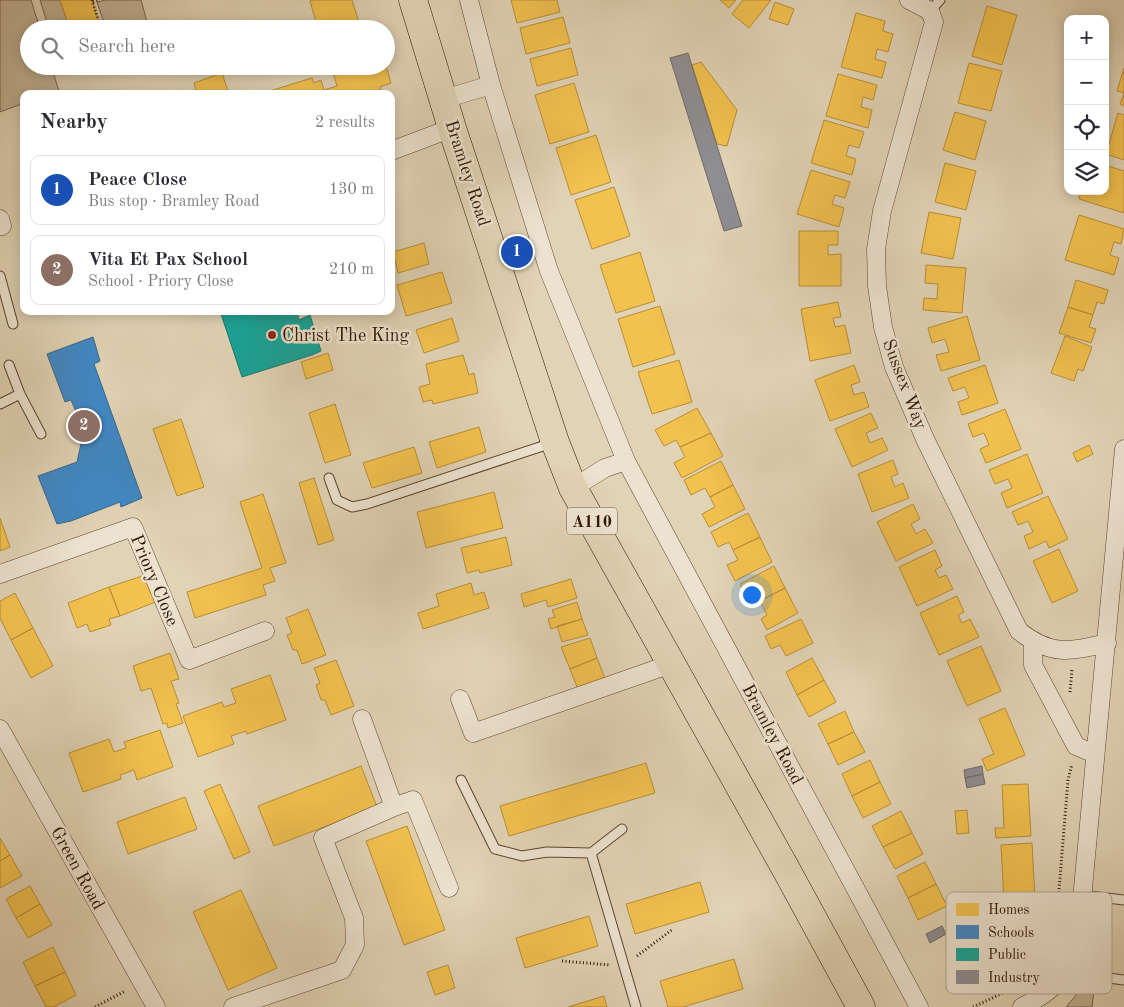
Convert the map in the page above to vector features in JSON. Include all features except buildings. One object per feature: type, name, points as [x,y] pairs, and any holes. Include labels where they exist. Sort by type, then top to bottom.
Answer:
[{"type":"main road","name":"Bramley Road","points":[[414,0],[452,128],[555,442],[573,488],[857,1006]]},
{"type":"street","name":"Bramley Road","points":[[468,0],[490,85],[549,271],[626,461],[919,1007]]},
{"type":"street","name":"Sussex Way","points":[[909,0],[935,6],[932,33],[882,211],[876,249],[883,327],[894,367],[926,439],[1019,631],[1033,642],[1055,650],[1074,651],[1107,643]]},
{"type":"street","points":[[444,98],[490,85]]},
{"type":"street","points":[[395,149],[452,128]]},
{"type":"street","points":[[0,219],[2,226],[0,226]]},
{"type":"street","points":[[1082,892],[1124,449]]},
{"type":"street","points":[[573,488],[606,468],[626,461]]},
{"type":"street","name":"Priory Close","points":[[0,574],[133,527],[189,660],[265,631]]},
{"type":"street","points":[[1033,642],[1033,665],[1076,746],[1095,754]]},
{"type":"street","points":[[460,699],[473,733],[671,664]]},
{"type":"street","points":[[362,719],[394,807]]},
{"type":"street","name":"Green Road","points":[[0,729],[156,1007]]},
{"type":"street","points":[[233,1007],[342,970],[355,945],[354,918],[323,838],[413,800],[449,888]]},
{"type":"street","points":[[1032,1005],[1045,994]]},
{"type":"lane","points":[[0,276],[13,324]]},
{"type":"lane","points":[[9,365],[20,394],[41,434]]},
{"type":"lane","points":[[0,404],[20,394]]},
{"type":"lane","points":[[329,478],[337,500],[352,507],[367,504],[555,442]]},
{"type":"lane","points":[[461,780],[495,848],[522,856],[546,852],[591,853],[622,829]]},
{"type":"lane","points":[[591,853],[636,1007]]},
{"type":"path","points":[[98,0],[92,1],[98,20]]},
{"type":"path","points":[[1056,708],[1070,699],[1074,651]]},
{"type":"path","points":[[1059,892],[1068,780]]},
{"type":"path","points":[[95,1007],[143,982]]},
{"type":"path","points":[[973,1007],[1000,994]]},
{"type":"shaded area","points":[[0,0],[31,0],[37,20],[20,20],[20,75],[54,75],[59,90],[20,90],[20,104],[0,112]]},
{"type":"shaded area","points":[[40,0],[60,0],[67,20],[46,20]]},
{"type":"shaded area","points":[[106,0],[141,0],[147,20],[103,20],[97,2]]},
{"type":"shaded area","points":[[1077,994],[1094,994],[1092,1007],[1066,1007]]},
{"type":"place","name":"Peace Close","points":[[517,252]]},
{"type":"place","name":"Christ The King","points":[[272,335]]},
{"type":"place","name":"Vita Et Pax School","points":[[84,426]]}]
